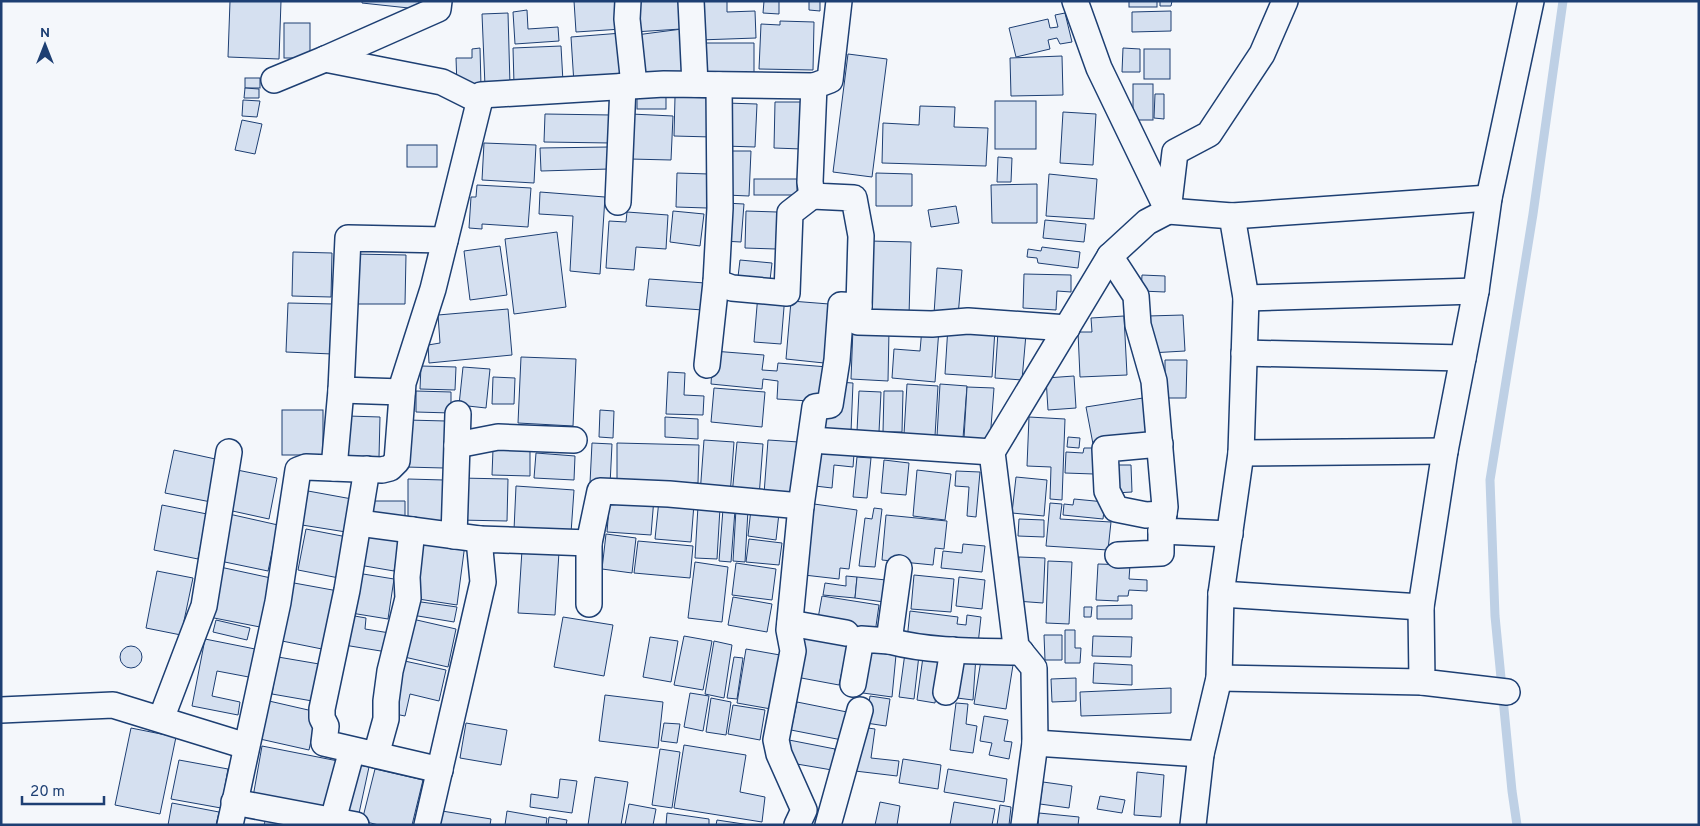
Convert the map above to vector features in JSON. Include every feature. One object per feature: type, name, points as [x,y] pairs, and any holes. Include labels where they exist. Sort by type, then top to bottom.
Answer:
[{"type":"street","points":[[274,80],[325,60],[438,9],[439,1]]},
{"type":"street","points":[[618,202],[629,86],[628,1]]},
{"type":"street","points":[[691,1],[694,84]]},
{"type":"street","points":[[352,750],[333,822],[232,813],[278,602],[298,470],[306,467],[382,470],[390,468],[397,461],[403,383],[434,289],[481,95],[664,84],[814,86],[830,80],[839,1]]},
{"type":"street","points":[[1075,1],[1099,68],[1168,211]]},
{"type":"street","points":[[1168,211],[1176,152],[1209,134],[1262,54],[1285,1]]},
{"type":"street","points":[[1422,682],[1421,607],[1445,451],[1476,291],[1490,198],[1531,1]]},
{"type":"street","points":[[325,60],[442,82],[480,101]]},
{"type":"street","points":[[707,365],[716,282],[720,208],[720,85]]},
{"type":"street","points":[[812,196],[810,182],[814,86]]},
{"type":"street","points":[[716,282],[732,288],[787,293],[790,213],[812,196],[854,198],[860,236],[858,322],[932,324],[968,322],[1067,328]]},
{"type":"street","points":[[1024,825],[1035,743],[1034,668],[1016,646],[992,452],[1110,256],[1147,222],[1168,211],[1232,216],[1490,198]]},
{"type":"street","points":[[1193,825],[1201,754],[1219,678],[1221,594],[1241,453],[1246,298],[1232,216]]},
{"type":"street","points":[[334,468],[341,390],[348,238],[445,240]]},
{"type":"street","points":[[1110,256],[1136,296],[1138,325],[1154,381],[1165,507],[1162,522],[1161,553],[1118,555]]},
{"type":"street","points":[[1246,298],[1476,291]]},
{"type":"street","points":[[797,825],[804,810],[779,754],[776,740],[793,650],[789,630],[801,506],[814,407],[830,405],[837,360],[841,304],[859,306]]},
{"type":"street","points":[[1244,353],[1463,358]]},
{"type":"street","points":[[341,390],[402,392]]},
{"type":"street","points":[[454,536],[458,414]]},
{"type":"street","points":[[457,445],[498,437],[574,440]]},
{"type":"street","points":[[811,440],[992,452]]},
{"type":"street","points":[[1160,444],[1105,449],[1107,491],[1116,509],[1146,515],[1162,522],[1230,534]]},
{"type":"street","points":[[1241,453],[1445,451]]},
{"type":"street","points":[[162,719],[204,606],[229,452]]},
{"type":"street","points":[[367,469],[347,590],[322,709],[322,718],[326,726],[324,743],[440,770]]},
{"type":"street","points":[[588,604],[588,543],[600,491],[669,494],[801,506]]},
{"type":"street","points":[[358,523],[480,539],[588,543]]},
{"type":"street","points":[[376,755],[386,719],[390,671],[408,598],[407,578],[412,530]]},
{"type":"street","points":[[427,825],[483,582],[480,539]]},
{"type":"street","points":[[888,641],[900,568]]},
{"type":"street","points":[[1221,594],[1421,607]]},
{"type":"street","points":[[790,623],[846,633]]},
{"type":"street","points":[[853,684],[861,639],[953,650],[1021,652]]},
{"type":"street","points":[[946,692],[953,650]]},
{"type":"street","points":[[1219,678],[1422,682],[1508,692]]},
{"type":"street","points":[[1,710],[113,705],[246,746]]},
{"type":"street","points":[[828,825],[860,710]]},
{"type":"street","points":[[1035,743],[1201,754]]},
{"type":"building","points":[[230,1],[281,1],[279,59],[228,57]]},
{"type":"building","points":[[362,1],[419,1],[418,9],[362,3]]},
{"type":"building","points":[[574,1],[620,1],[622,29],[576,32]]},
{"type":"building","points":[[632,1],[679,1],[681,29],[634,32]]},
{"type":"building","points":[[697,1],[727,1],[727,12],[755,11],[756,38],[699,40]]},
{"type":"building","points":[[764,1],[779,1],[779,14],[763,13]]},
{"type":"building","points":[[809,1],[820,1],[820,11],[809,10]]},
{"type":"building","points":[[1129,1],[1157,1],[1157,7],[1129,7]]},
{"type":"building","points":[[1160,1],[1172,1],[1171,6],[1160,6]]},
{"type":"building","points":[[527,10],[528,29],[558,27],[559,41],[515,44],[513,12]]},
{"type":"building","points":[[1171,11],[1171,31],[1132,32],[1132,12]]},
{"type":"building","points":[[508,13],[510,85],[485,86],[482,14]]},
{"type":"building","points":[[1065,13],[1072,42],[1060,44],[1057,38],[1048,40],[1050,49],[1016,57],[1009,28],[1048,19],[1050,28],[1058,27],[1055,15]]},
{"type":"building","points":[[780,21],[814,22],[813,70],[759,69],[761,24],[780,25]]},
{"type":"building","points":[[284,23],[310,23],[310,58],[284,58]]},
{"type":"building","points":[[682,29],[687,71],[641,77],[636,35]]},
{"type":"building","points":[[622,33],[625,80],[574,84],[571,37]]},
{"type":"building","points":[[702,43],[754,43],[754,77],[701,76]]},
{"type":"building","points":[[561,46],[563,82],[514,84],[513,48]]},
{"type":"building","points":[[480,48],[481,86],[457,86],[456,58],[472,58],[472,49]]},
{"type":"building","points":[[1123,48],[1140,49],[1140,72],[1122,72]]},
{"type":"building","points":[[1144,49],[1170,49],[1170,79],[1144,79]]},
{"type":"building","points":[[848,54],[887,59],[872,177],[833,172]]},
{"type":"building","points":[[1062,56],[1063,95],[1011,96],[1010,58]]},
{"type":"building","points":[[245,78],[260,78],[260,88],[245,88]]},
{"type":"building","points":[[1133,84],[1153,84],[1153,120],[1133,120]]},
{"type":"building","points":[[245,88],[259,89],[259,98],[244,98]]},
{"type":"building","points":[[637,94],[666,94],[666,109],[637,109]]},
{"type":"building","points":[[1155,94],[1164,94],[1164,119],[1154,118]]},
{"type":"building","points":[[675,97],[713,98],[712,137],[674,136]]},
{"type":"building","points":[[243,100],[260,101],[257,117],[242,116]]},
{"type":"building","points":[[995,101],[1036,101],[1036,149],[995,149]]},
{"type":"building","points":[[775,102],[803,102],[802,149],[774,148]]},
{"type":"building","points":[[726,103],[757,104],[755,147],[724,146]]},
{"type":"building","points":[[920,106],[955,107],[954,127],[988,128],[986,166],[882,163],[883,123],[919,125]]},
{"type":"building","points":[[1063,112],[1096,114],[1093,165],[1060,163]]},
{"type":"building","points":[[545,114],[611,115],[611,143],[544,142]]},
{"type":"building","points":[[631,114],[673,116],[671,160],[630,159]]},
{"type":"building","points":[[242,120],[262,124],[255,154],[235,150]]},
{"type":"building","points":[[484,143],[536,145],[534,183],[482,180]]},
{"type":"building","points":[[407,145],[437,145],[437,167],[407,167]]},
{"type":"building","points":[[609,147],[609,169],[541,171],[540,148]]},
{"type":"building","points":[[727,151],[751,151],[749,196],[726,195]]},
{"type":"building","points":[[998,157],[1012,158],[1011,182],[997,182]]},
{"type":"building","points":[[677,173],[709,174],[707,208],[676,207]]},
{"type":"building","points":[[876,173],[912,174],[912,206],[876,206]]},
{"type":"building","points":[[1049,174],[1097,179],[1094,219],[1046,216]]},
{"type":"building","points":[[754,179],[797,179],[797,195],[754,195]]},
{"type":"building","points":[[1037,184],[1037,223],[992,223],[991,185]]},
{"type":"building","points":[[477,185],[531,188],[528,227],[482,224],[482,229],[469,228],[471,197],[476,197]]},
{"type":"building","points":[[540,192],[605,197],[600,274],[570,271],[573,216],[539,214]]},
{"type":"building","points":[[725,203],[744,204],[741,242],[722,241]]},
{"type":"building","points":[[956,206],[959,223],[931,227],[928,210]]},
{"type":"building","points":[[673,211],[704,214],[700,246],[670,242]]},
{"type":"building","points":[[746,211],[777,212],[776,249],[745,248]]},
{"type":"building","points":[[627,212],[668,215],[666,249],[636,247],[634,270],[606,268],[609,221],[626,222]]},
{"type":"building","points":[[1045,220],[1086,224],[1084,242],[1043,238]]},
{"type":"building","points":[[557,232],[566,307],[514,314],[505,239]]},
{"type":"building","points":[[870,241],[911,242],[909,316],[867,314]]},
{"type":"building","points":[[500,246],[507,295],[470,300],[464,251]]},
{"type":"building","points":[[1042,247],[1080,252],[1078,268],[1038,263],[1037,258],[1027,257],[1028,249],[1041,251]]},
{"type":"building","points":[[293,252],[332,253],[331,297],[292,296]]},
{"type":"building","points":[[353,254],[406,255],[405,304],[352,304]]},
{"type":"building","points":[[740,260],[772,263],[769,289],[737,285]]},
{"type":"building","points":[[937,268],[962,270],[958,316],[934,314]]},
{"type":"building","points":[[1024,274],[1071,275],[1071,292],[1057,291],[1056,310],[1023,308]]},
{"type":"building","points":[[1142,275],[1165,276],[1165,292],[1141,291]]},
{"type":"building","points":[[649,279],[705,283],[703,310],[646,306]]},
{"type":"building","points":[[758,294],[785,295],[781,344],[754,342]]},
{"type":"building","points":[[791,301],[829,304],[824,363],[786,359]]},
{"type":"building","points":[[288,303],[334,304],[332,354],[286,352]]},
{"type":"building","points":[[508,309],[512,355],[429,363],[428,345],[440,343],[438,315]]},
{"type":"building","points":[[1183,315],[1185,351],[1150,353],[1148,316]]},
{"type":"building","points":[[1124,316],[1127,375],[1080,377],[1078,332],[1092,332],[1091,318]]},
{"type":"building","points":[[948,326],[995,329],[992,377],[945,374]]},
{"type":"building","points":[[853,328],[889,330],[888,381],[851,379]]},
{"type":"building","points":[[922,328],[939,329],[935,382],[892,378],[894,349],[920,351]]},
{"type":"building","points":[[998,332],[1026,334],[1022,380],[995,378]]},
{"type":"building","points":[[713,351],[764,355],[762,370],[777,371],[778,363],[828,367],[825,402],[777,399],[778,381],[763,379],[762,389],[711,384]]},
{"type":"building","points":[[521,357],[576,359],[573,426],[518,423]]},
{"type":"building","points":[[1165,360],[1187,360],[1186,398],[1165,398]]},
{"type":"building","points":[[421,366],[456,367],[455,390],[420,389]]},
{"type":"building","points":[[463,367],[490,369],[486,408],[459,405]]},
{"type":"building","points":[[668,372],[685,373],[684,395],[704,396],[703,415],[666,414]]},
{"type":"building","points":[[1074,376],[1076,408],[1048,410],[1046,378]]},
{"type":"building","points":[[493,377],[515,378],[514,404],[492,404]]},
{"type":"building","points":[[838,382],[853,383],[851,432],[821,431],[822,411]]},
{"type":"building","points":[[907,384],[938,386],[935,436],[904,434]]},
{"type":"building","points":[[940,384],[967,386],[963,438],[937,436]]},
{"type":"building","points":[[967,387],[994,388],[990,440],[964,438]]},
{"type":"building","points":[[714,388],[765,392],[762,427],[711,422]]},
{"type":"building","points":[[416,391],[451,392],[451,413],[416,412]]},
{"type":"building","points":[[859,391],[881,392],[879,432],[857,431]]},
{"type":"building","points":[[884,391],[903,391],[902,432],[883,432]]},
{"type":"building","points":[[1143,398],[1149,435],[1093,444],[1086,407]]},
{"type":"building","points":[[282,410],[323,410],[323,455],[282,455]]},
{"type":"building","points":[[600,410],[614,411],[613,438],[599,437]]},
{"type":"building","points":[[348,416],[380,417],[379,457],[346,456]]},
{"type":"building","points":[[665,417],[698,419],[698,439],[665,437]]},
{"type":"building","points":[[1029,417],[1065,419],[1062,500],[1050,499],[1051,467],[1027,466]]},
{"type":"building","points":[[407,420],[446,421],[444,468],[405,467]]},
{"type":"building","points":[[1068,437],[1080,438],[1079,448],[1067,447]]},
{"type":"building","points":[[704,440],[734,442],[730,496],[700,494]]},
{"type":"building","points":[[768,440],[799,442],[795,496],[764,494]]},
{"type":"building","points":[[737,442],[763,444],[759,497],[732,495]]},
{"type":"building","points":[[592,443],[612,444],[610,485],[590,483]]},
{"type":"building","points":[[617,443],[699,445],[698,483],[617,482]]},
{"type":"building","points":[[1084,448],[1096,448],[1094,474],[1065,473],[1066,452],[1083,453]]},
{"type":"building","points":[[493,449],[530,450],[530,476],[492,475]]},
{"type":"building","points":[[174,450],[220,460],[211,502],[165,493]]},
{"type":"building","points":[[819,451],[854,454],[853,467],[834,465],[832,488],[815,486]]},
{"type":"building","points":[[536,453],[575,456],[574,480],[534,478]]},
{"type":"building","points":[[857,457],[871,458],[867,498],[853,497]]},
{"type":"building","points":[[884,460],[909,463],[906,495],[881,493]]},
{"type":"building","points":[[1115,465],[1131,465],[1132,492],[1115,493]]},
{"type":"building","points":[[237,470],[277,478],[269,519],[228,510]]},
{"type":"building","points":[[917,470],[951,474],[945,520],[913,516]]},
{"type":"building","points":[[956,471],[980,472],[976,517],[967,516],[969,487],[955,486]]},
{"type":"building","points":[[1016,477],[1047,480],[1044,516],[1012,513]]},
{"type":"building","points":[[460,478],[508,479],[507,521],[459,520]]},
{"type":"building","points":[[408,479],[444,480],[444,526],[408,525]]},
{"type":"building","points":[[516,486],[574,490],[571,533],[514,530]]},
{"type":"building","points":[[308,491],[352,499],[346,532],[302,525]]},
{"type":"building","points":[[610,495],[654,498],[651,535],[607,532]]},
{"type":"building","points":[[1074,499],[1105,502],[1103,519],[1063,515],[1064,504],[1073,505]]},
{"type":"building","points":[[659,500],[694,504],[691,542],[655,539]]},
{"type":"building","points":[[372,501],[405,501],[405,523],[371,523]]},
{"type":"building","points":[[1050,503],[1062,504],[1060,519],[1111,522],[1108,550],[1046,546]]},
{"type":"building","points":[[814,504],[857,510],[849,569],[840,568],[839,579],[804,575]]},
{"type":"building","points":[[162,505],[207,514],[198,559],[154,550]]},
{"type":"building","points":[[698,506],[720,508],[717,559],[695,558]]},
{"type":"building","points":[[874,508],[882,509],[875,567],[859,566],[865,518],[872,519]]},
{"type":"building","points":[[723,509],[735,510],[731,562],[719,561]]},
{"type":"building","points":[[736,509],[748,510],[745,562],[733,561]]},
{"type":"building","points":[[751,509],[779,513],[776,540],[748,536]]},
{"type":"building","points":[[229,514],[278,525],[268,571],[220,561]]},
{"type":"building","points":[[886,515],[947,521],[944,549],[935,548],[933,565],[882,560]]},
{"type":"building","points":[[1019,519],[1044,520],[1044,537],[1018,536]]},
{"type":"building","points":[[306,529],[347,537],[339,578],[298,570]]},
{"type":"building","points":[[366,530],[401,535],[394,571],[359,565]]},
{"type":"building","points":[[606,534],[636,538],[632,573],[602,569]]},
{"type":"building","points":[[419,538],[465,544],[457,605],[412,598]]},
{"type":"building","points":[[749,539],[782,543],[779,565],[746,562]]},
{"type":"building","points":[[638,541],[693,546],[690,578],[634,573]]},
{"type":"building","points":[[963,544],[985,546],[982,572],[941,568],[943,551],[962,553]]},
{"type":"building","points":[[522,550],[559,552],[555,615],[518,613]]},
{"type":"building","points":[[1019,557],[1045,558],[1043,603],[1016,601]]},
{"type":"building","points":[[1048,561],[1072,562],[1069,624],[1046,623]]},
{"type":"building","points":[[695,562],[728,567],[722,622],[688,618]]},
{"type":"building","points":[[736,563],[776,569],[772,600],[732,595]]},
{"type":"building","points":[[1098,564],[1130,565],[1129,579],[1147,580],[1147,591],[1129,590],[1128,596],[1118,596],[1118,601],[1096,600]]},
{"type":"building","points":[[220,567],[271,578],[260,627],[209,617]]},
{"type":"building","points":[[157,571],[193,578],[181,635],[146,628]]},
{"type":"building","points":[[357,573],[394,579],[388,619],[351,613]]},
{"type":"building","points":[[914,575],[954,579],[951,612],[911,609]]},
{"type":"building","points":[[846,576],[857,577],[855,598],[823,595],[825,583],[846,586]]},
{"type":"building","points":[[857,577],[886,580],[884,602],[855,598]]},
{"type":"building","points":[[959,577],[985,580],[982,609],[956,606]]},
{"type":"building","points":[[294,583],[338,591],[327,650],[282,641]]},
{"type":"building","points":[[822,596],[879,605],[875,633],[817,624]]},
{"type":"building","points":[[733,597],[772,604],[767,632],[728,625]]},
{"type":"building","points":[[414,601],[457,607],[454,622],[412,615]]},
{"type":"building","points":[[1132,605],[1132,619],[1097,619],[1097,606]]},
{"type":"building","points":[[1084,607],[1092,607],[1091,617],[1084,617]]},
{"type":"building","points":[[910,611],[958,617],[957,624],[966,625],[967,615],[981,617],[978,644],[907,640]]},
{"type":"building","points":[[349,615],[366,618],[365,629],[396,634],[393,653],[344,645]]},
{"type":"building","points":[[563,617],[613,625],[604,676],[554,667]]},
{"type":"building","points":[[408,618],[456,629],[448,667],[400,656]]},
{"type":"building","points":[[216,620],[250,628],[247,640],[213,632]]},
{"type":"building","points":[[1065,630],[1075,630],[1075,648],[1081,648],[1080,663],[1065,663]]},
{"type":"building","points":[[805,635],[848,644],[839,685],[796,677]]},
{"type":"building","points":[[1044,635],[1062,635],[1062,660],[1045,660]]},
{"type":"building","points":[[684,636],[712,641],[703,690],[674,685]]},
{"type":"building","points":[[1093,636],[1132,637],[1131,657],[1092,656]]},
{"type":"building","points":[[650,637],[678,641],[671,682],[643,677]]},
{"type":"building","points":[[205,639],[260,650],[254,678],[217,671],[212,696],[240,702],[238,715],[192,706]]},
{"type":"building","points":[[714,641],[732,645],[724,698],[705,694]]},
{"type":"building","points":[[131,646],[141,653],[142,657],[135,667],[131,668],[121,661],[120,657],[127,647]]},
{"type":"building","points":[[746,649],[780,655],[771,709],[737,703]]},
{"type":"building","points":[[868,651],[896,655],[892,697],[863,693]]},
{"type":"building","points":[[905,653],[919,655],[914,699],[899,697]]},
{"type":"building","points":[[960,655],[976,656],[973,700],[957,698]]},
{"type":"building","points":[[278,657],[325,665],[318,702],[272,694]]},
{"type":"building","points":[[734,657],[743,658],[737,699],[727,698]]},
{"type":"building","points":[[923,657],[941,660],[935,703],[917,700]]},
{"type":"building","points":[[400,660],[446,670],[439,701],[410,694],[405,716],[390,713]]},
{"type":"building","points":[[981,660],[1013,665],[1006,709],[974,704]]},
{"type":"building","points":[[1094,663],[1132,665],[1132,685],[1093,683]]},
{"type":"building","points":[[1076,678],[1076,701],[1052,702],[1051,679]]},
{"type":"building","points":[[1171,688],[1171,713],[1081,716],[1080,692]]},
{"type":"building","points":[[690,693],[709,696],[703,731],[684,727]]},
{"type":"building","points":[[605,695],[663,702],[658,748],[599,741]]},
{"type":"building","points":[[870,696],[890,699],[886,726],[866,723]]},
{"type":"building","points":[[711,698],[731,702],[726,735],[706,732]]},
{"type":"building","points":[[269,701],[317,712],[309,750],[260,739]]},
{"type":"building","points":[[797,702],[847,712],[842,740],[791,730]]},
{"type":"building","points":[[956,703],[968,704],[966,724],[977,726],[973,753],[950,750]]},
{"type":"building","points":[[733,705],[765,710],[760,740],[728,734]]},
{"type":"building","points":[[984,716],[1008,720],[1004,741],[1012,742],[1009,759],[989,755],[992,743],[980,741]]},
{"type":"building","points":[[466,723],[507,730],[501,765],[460,758]]},
{"type":"building","points":[[664,723],[680,724],[677,743],[661,741]]},
{"type":"building","points":[[861,727],[875,729],[871,758],[899,761],[897,776],[855,771]]},
{"type":"building","points":[[131,728],[176,737],[160,814],[115,805]]},
{"type":"building","points":[[789,740],[835,749],[832,770],[785,762]]},
{"type":"building","points":[[684,745],[746,755],[740,792],[765,797],[762,822],[674,808]]},
{"type":"building","points":[[262,746],[338,761],[328,812],[253,797]]},
{"type":"building","points":[[660,749],[680,752],[672,808],[652,805]]},
{"type":"building","points":[[903,759],[941,765],[938,789],[899,783]]},
{"type":"building","points":[[179,760],[228,769],[221,808],[171,799]]},
{"type":"building","points":[[353,764],[369,767],[358,818],[342,815]]},
{"type":"building","points":[[375,769],[423,780],[412,825],[379,825],[362,821]]},
{"type":"building","points":[[948,769],[1007,779],[1004,802],[944,792]]},
{"type":"building","points":[[1137,772],[1164,775],[1161,817],[1134,815]]},
{"type":"building","points":[[595,777],[628,782],[621,825],[588,825]]},
{"type":"building","points":[[560,779],[577,781],[572,813],[530,807],[531,794],[558,798]]},
{"type":"building","points":[[1043,782],[1072,786],[1069,808],[1040,804]]},
{"type":"building","points":[[1100,796],[1125,800],[1122,813],[1097,809]]},
{"type":"building","points":[[880,802],[900,806],[897,825],[875,825]]},
{"type":"building","points":[[954,802],[995,809],[992,825],[950,825]]},
{"type":"building","points":[[172,803],[219,812],[216,825],[168,825]]},
{"type":"building","points":[[629,804],[656,809],[653,825],[625,825]]},
{"type":"building","points":[[1000,805],[1011,807],[1009,825],[997,825]]},
{"type":"building","points":[[442,811],[491,819],[490,825],[440,825]]},
{"type":"building","points":[[507,811],[547,818],[546,825],[505,825]]},
{"type":"building","points":[[667,813],[709,819],[709,825],[666,825]]},
{"type":"building","points":[[1039,813],[1079,817],[1078,825],[1038,825]]},
{"type":"building","points":[[549,817],[567,820],[566,825],[548,825]]},
{"type":"building","points":[[266,818],[299,825],[264,825]]},
{"type":"building","points":[[717,820],[750,825],[716,825]]},
{"type":"waterway","points":[[1517,825],[1495,616],[1490,480],[1533,214],[1563,1]]}]
